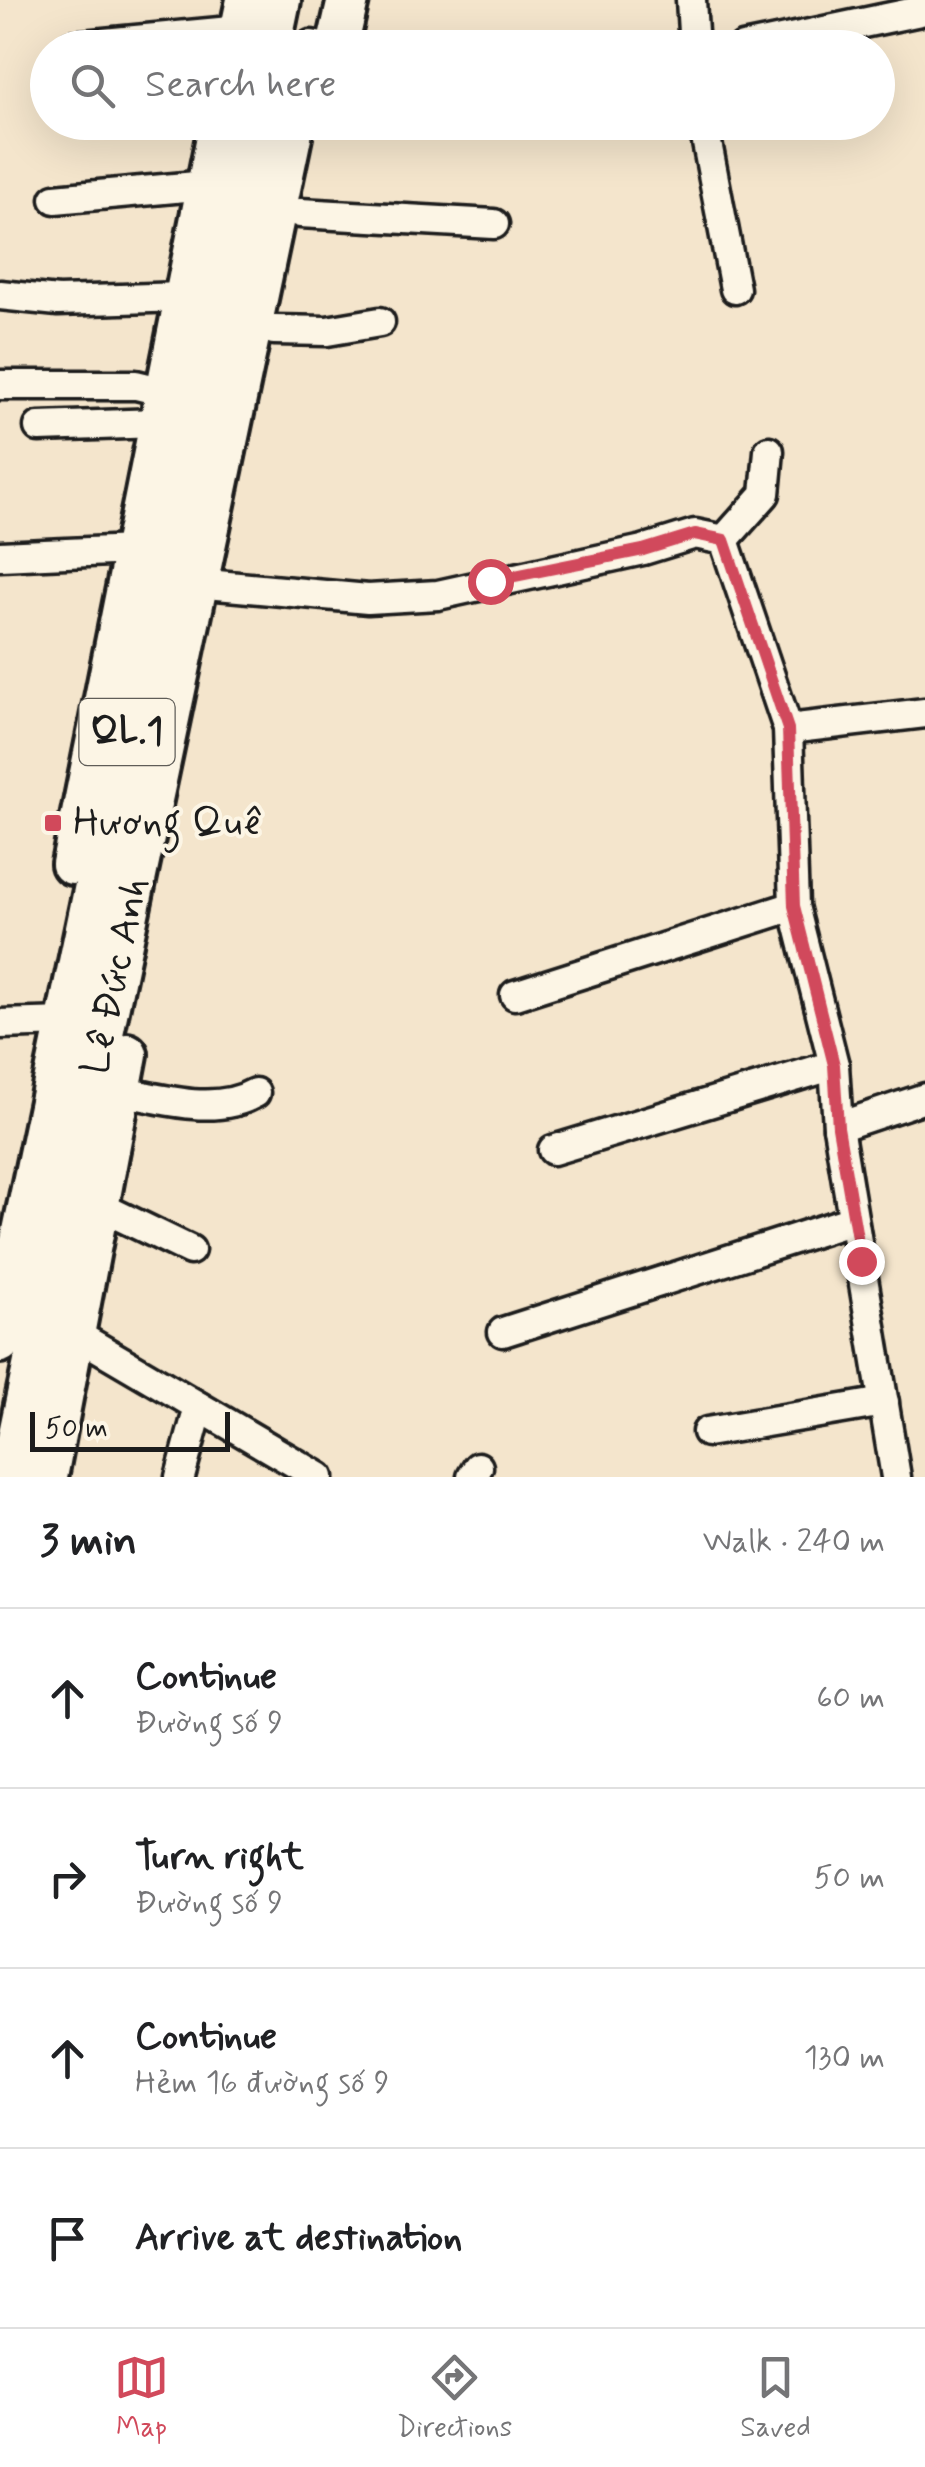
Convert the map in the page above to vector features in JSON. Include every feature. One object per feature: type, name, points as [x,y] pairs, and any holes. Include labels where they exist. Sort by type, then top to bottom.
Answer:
[{"type":"highway","points":[[250,30],[280,0]]},
{"type":"highway","points":[[320,0],[321,30]]},
{"type":"highway","points":[[331,30],[348,0]]},
{"type":"highway","name":"Lê Đức Anh","points":[[0,1342],[133,550],[216,140]]},
{"type":"highway","name":"Lê Đức Anh","points":[[0,1223],[54,1021],[250,140]]},
{"type":"highway","name":"Lê Đức Anh","points":[[10,1477],[290,140]]},
{"type":"highway","name":"Lê Đức Anh","points":[[47,1477],[218,585],[316,140]]},
{"type":"street","points":[[691,0],[693,30]]},
{"type":"street","points":[[829,30],[925,10]]},
{"type":"street","points":[[706,140],[735,288]]},
{"type":"street","points":[[55,199],[206,185]]},
{"type":"street","points":[[300,212],[494,224]]},
{"type":"street","points":[[0,294],[58,301],[183,297]]},
{"type":"street","points":[[274,330],[327,331],[380,322]]},
{"type":"street","points":[[0,384],[136,384],[162,408]]},
{"type":"street","points":[[39,427],[162,408]]},
{"type":"street","points":[[724,540],[765,494],[769,451]]},
{"type":"street","points":[[218,585],[368,599],[438,595],[643,550],[695,534],[724,540]]},
{"type":"street","points":[[724,540],[788,729],[794,906],[834,1065],[838,1127],[896,1477]]},
{"type":"street","points":[[0,556],[133,550]]},
{"type":"street","points":[[788,729],[925,713]]},
{"type":"street","points":[[515,996],[794,906]]},
{"type":"street","points":[[0,1024],[54,1021]]},
{"type":"street","points":[[553,1150],[834,1065]]},
{"type":"street","points":[[120,1091],[214,1106],[241,1101],[254,1093]]},
{"type":"street","points":[[838,1127],[925,1098]]},
{"type":"street","points":[[100,1206],[190,1250]]},
{"type":"street","points":[[503,1332],[853,1220]]},
{"type":"street","points":[[77,1335],[319,1477]]},
{"type":"street","points":[[707,1432],[884,1402]]},
{"type":"street","points":[[180,1477],[199,1406]]},
{"type":"place","name":"Hương Quê","points":[[53,823]]},
{"type":"route","points":[[490,581],[643,550],[695,534],[724,540],[743,584],[788,729],[794,906],[834,1065],[838,1127],[861,1261]]}]
